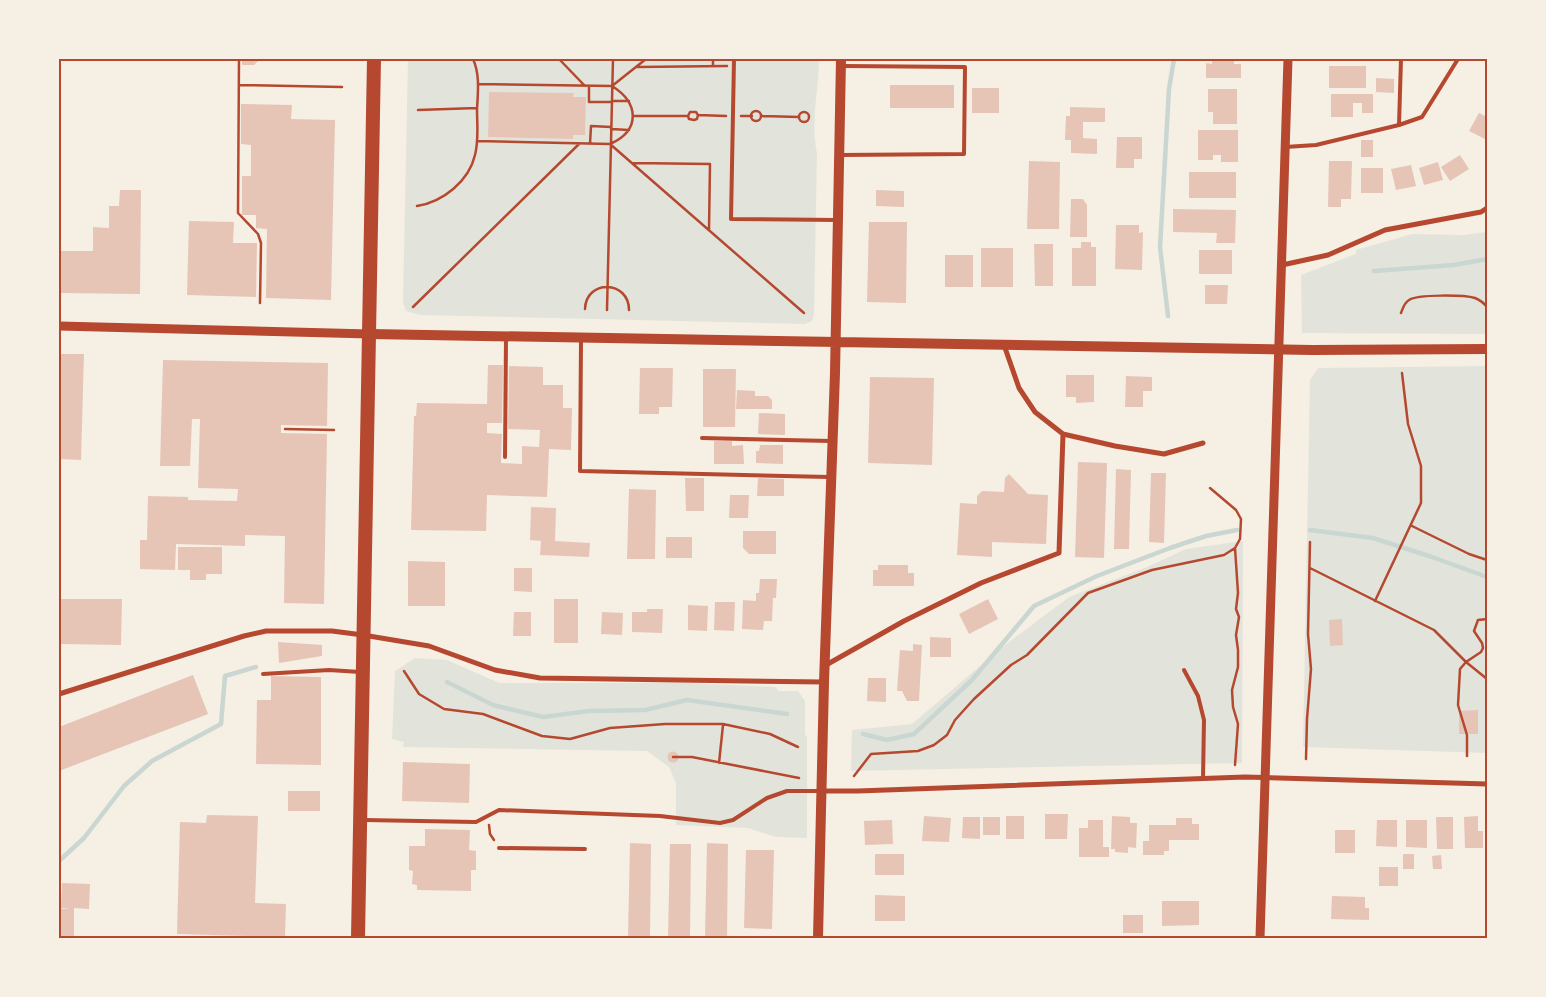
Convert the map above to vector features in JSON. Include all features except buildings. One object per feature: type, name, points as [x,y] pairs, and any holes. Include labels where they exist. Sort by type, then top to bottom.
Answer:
[{"type":"highway","points":[[358,938],[374,59]]},
{"type":"main road","points":[[818,938],[823,791],[824,682],[836,342],[841,63]]},
{"type":"main road","points":[[370,334],[1279,350],[1487,349]]},
{"type":"street","points":[[1260,938],[1288,59]]},
{"type":"street","points":[[1282,265],[1328,255],[1385,230],[1481,212],[1487,208]]},
{"type":"street","points":[[59,326],[370,334]]},
{"type":"street","points":[[1004,345],[1019,388],[1035,412],[1063,434],[1114,446],[1164,454],[1203,443]]},
{"type":"street","points":[[826,665],[904,621],[981,583],[1059,553],[1063,434]]},
{"type":"street","points":[[59,694],[244,636],[266,631],[332,631],[429,646],[496,670],[540,678],[824,682]]},
{"type":"street","points":[[823,791],[1265,777],[1487,784]]},
{"type":"lane","points":[[734,59],[731,219],[838,220]]},
{"type":"lane","points":[[1399,125],[1401,59]]},
{"type":"lane","points":[[1285,147],[1316,145],[1399,125],[1422,117],[1458,59]]},
{"type":"lane","points":[[839,155],[964,154],[965,67],[841,63]]},
{"type":"lane","points":[[505,457],[506,336]]},
{"type":"lane","points":[[581,337],[580,471],[832,477]]},
{"type":"lane","points":[[702,438],[833,442]]},
{"type":"lane","points":[[263,674],[329,670],[362,672]]},
{"type":"lane","points":[[1184,670],[1198,696],[1204,720],[1203,779]]},
{"type":"lane","points":[[360,820],[476,822],[499,810],[660,816],[720,823],[733,820],[768,798],[787,791],[823,791]]},
{"type":"lane","points":[[499,848],[585,849]]},
{"type":"path","points":[[239,59],[238,213],[258,234],[261,243],[260,303]]},
{"type":"path","points":[[417,206],[440,198],[451,191],[461,181],[474,159],[477,140],[478,84],[474,59]]},
{"type":"path","points":[[560,59],[585,86]]},
{"type":"path","points":[[607,310],[613,59]]},
{"type":"path","points":[[612,86],[646,59]]},
{"type":"path","points":[[713,59],[713,66]]},
{"type":"path","points":[[636,67],[727,66]]},
{"type":"path","points":[[477,140],[610,144],[621,138],[629,130],[633,116],[629,101],[622,92],[612,86],[478,84]]},
{"type":"path","points":[[239,85],[342,87]]},
{"type":"path","points":[[589,86],[589,102],[629,101]]},
{"type":"path","points":[[418,110],[478,108]]},
{"type":"path","points":[[633,116],[688,116]]},
{"type":"path","points":[[761,116],[799,117]]},
{"type":"path","points":[[590,144],[591,126],[629,130]]},
{"type":"path","points":[[413,306],[580,144]]},
{"type":"path","points":[[610,144],[804,313]]},
{"type":"path","points":[[632,163],[710,164],[709,230]]},
{"type":"path","points":[[585,309],[586,301],[590,295],[596,290],[608,287],[615,288],[624,294],[629,303],[630,310]]},
{"type":"path","points":[[1401,313],[1409,299],[1419,296],[1472,297],[1482,301],[1487,307]]},
{"type":"path","points":[[1375,601],[1412,526],[1421,503],[1421,466],[1408,424],[1402,373]]},
{"type":"path","points":[[285,429],[334,430]]},
{"type":"path","points":[[854,776],[871,754],[918,751],[934,745],[947,735],[955,720],[974,699],[1011,666],[1027,655],[1088,593],[1152,570],[1224,554],[1234,548],[1240,539],[1241,519],[1236,510],[1210,488]]},
{"type":"path","points":[[1412,526],[1469,554],[1487,560]]},
{"type":"path","points":[[1306,759],[1311,669],[1308,634],[1310,542]]},
{"type":"path","points":[[1234,548],[1238,593],[1236,603],[1239,622],[1236,635],[1238,667],[1232,690],[1233,706],[1238,724],[1234,765]]},
{"type":"path","points":[[1310,568],[1434,630],[1466,662],[1487,679]]},
{"type":"path","points":[[1467,756],[1467,735],[1458,705],[1460,669],[1466,662],[1481,652],[1483,648],[1482,643],[1474,631],[1478,620],[1487,619]]},
{"type":"path","points":[[404,671],[419,694],[444,709],[483,714],[542,736],[570,739],[610,728],[665,724],[723,724],[770,734],[798,747]]},
{"type":"path","points":[[719,763],[723,724]]},
{"type":"path","points":[[673,757],[692,757],[799,778]]},
{"type":"path","points":[[488,816],[490,834],[499,848]]},
{"type":"shaded area","points":[[408,59],[819,59],[814,129],[817,153],[814,314],[812,321],[805,324],[420,315],[406,311],[403,302]]},
{"type":"shaded area","points":[[1487,232],[1487,334],[1302,333],[1301,275],[1356,254],[1356,250],[1412,234],[1462,235]]},
{"type":"shaded area","points":[[1487,366],[1487,753],[1303,747],[1310,380],[1318,368]]},
{"type":"shaded area","points":[[1243,541],[1242,763],[851,771],[852,730],[912,724],[1001,648],[1069,597],[1147,567],[1186,549]]},
{"type":"shaded area","points":[[415,658],[447,660],[499,683],[688,683],[776,687],[778,691],[798,691],[805,701],[807,838],[776,837],[748,828],[676,825],[676,783],[669,767],[647,751],[403,747],[404,742],[392,739],[395,671]]},
{"type":"waterway","points":[[1168,316],[1160,247],[1169,89],[1174,59]]},
{"type":"waterway","points":[[1374,271],[1454,265],[1487,259]]},
{"type":"waterway","points":[[863,734],[887,740],[914,734],[972,680],[1034,606],[1097,576],[1170,548],[1206,536],[1237,530]]},
{"type":"waterway","points":[[1310,530],[1373,538],[1487,577]]},
{"type":"waterway","points":[[59,861],[84,838],[124,786],[152,761],[221,724],[225,676],[256,667]]},
{"type":"waterway","points":[[447,682],[493,705],[543,717],[589,711],[645,710],[687,700],[787,714]]}]
